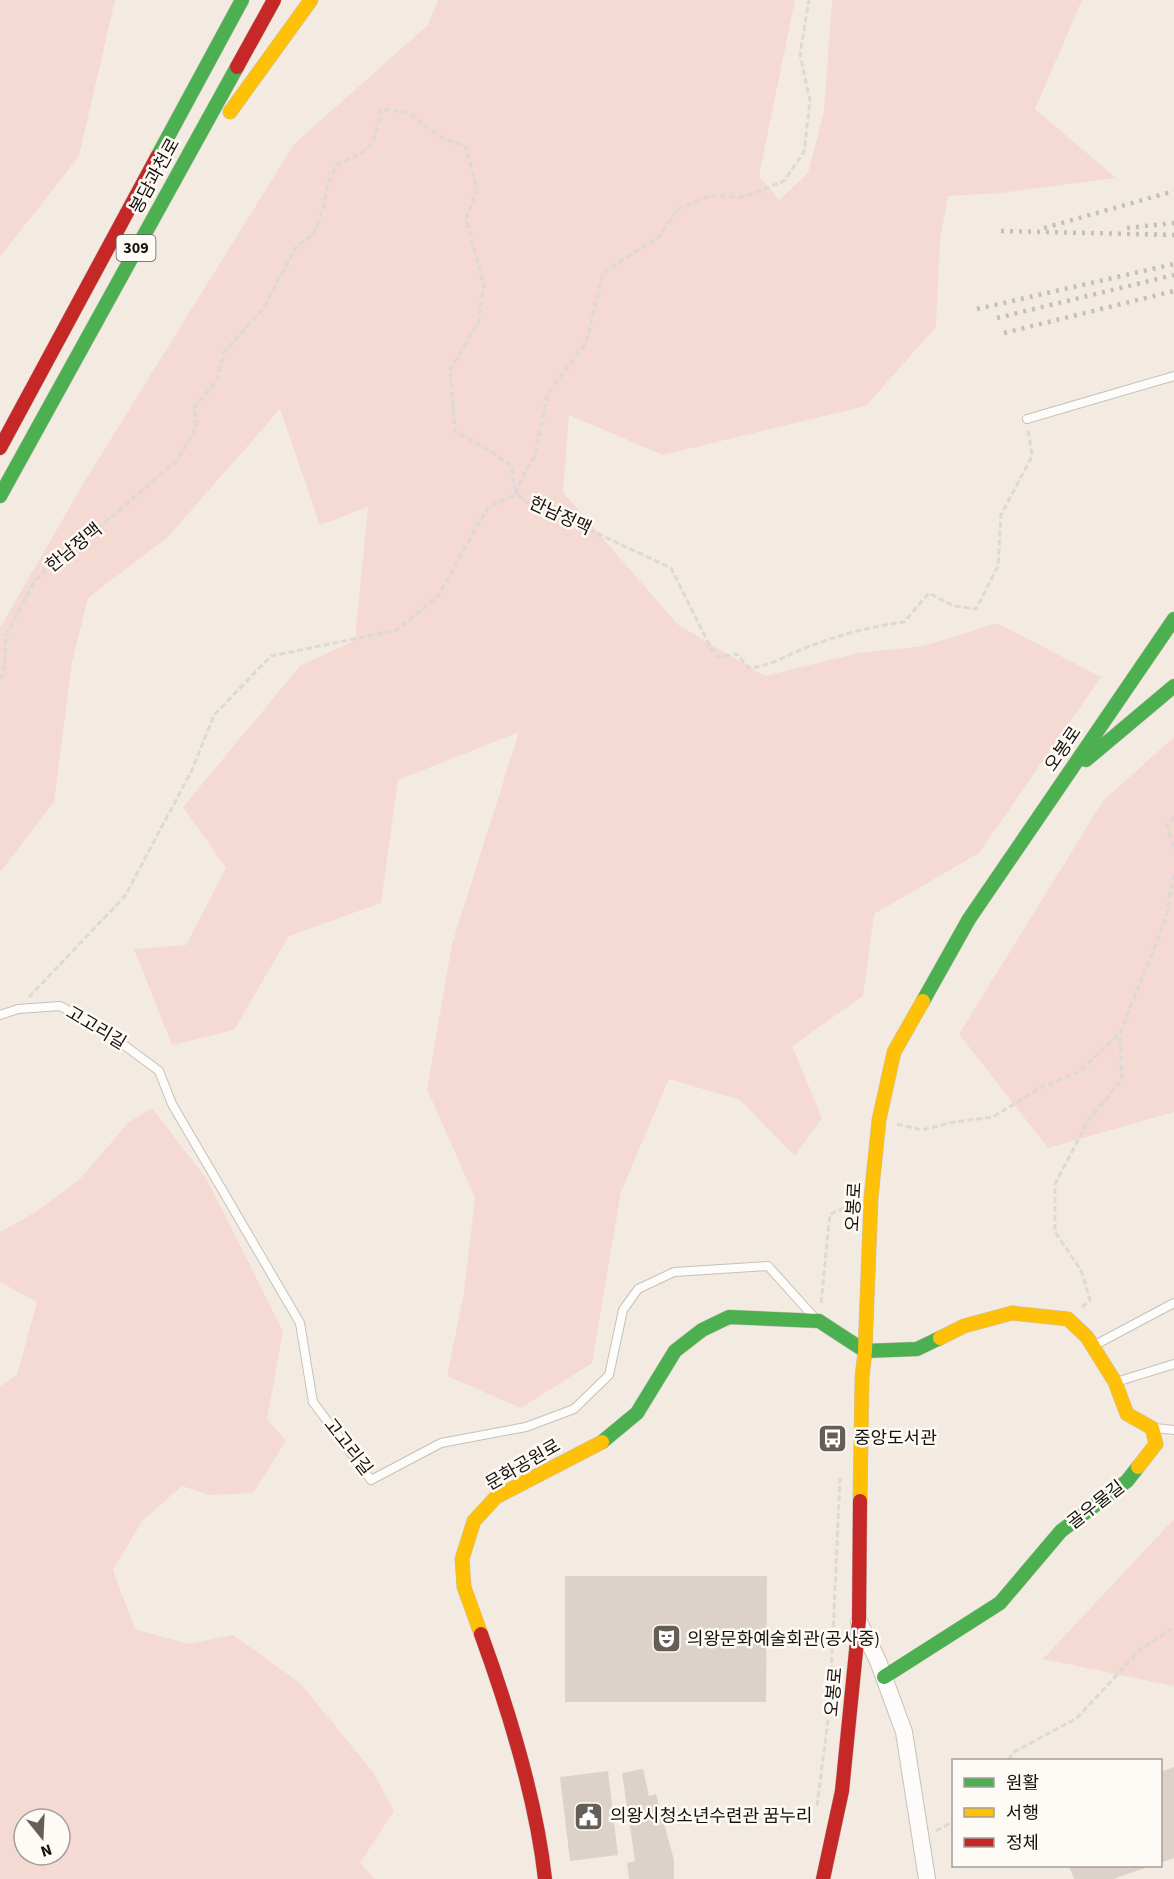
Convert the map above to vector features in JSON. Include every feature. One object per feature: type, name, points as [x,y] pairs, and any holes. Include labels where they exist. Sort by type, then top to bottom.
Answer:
[{"type":"main road","name":"봉담과천로","points":[[0,448],[242,0]]},
{"type":"main road","name":"봉담과천로","points":[[0,496],[274,0]]},
{"type":"main road","points":[[148,226],[311,0]]},
{"type":"main road","name":"오봉로","points":[[823,1879],[842,1791],[858,1621],[862,1389],[872,1198],[879,1120],[894,1052],[969,919],[1174,619]]},
{"type":"main road","points":[[1064,778],[1174,686]]},
{"type":"main road","points":[[865,1351],[917,1349],[964,1326],[1012,1313],[1068,1319],[1087,1337],[1115,1382],[1127,1414],[1152,1428]]},
{"type":"main road","name":"문화공원로","points":[[545,1879],[541,1841],[515,1739],[464,1587],[462,1558],[474,1521],[496,1497],[602,1442],[637,1413],[675,1351],[702,1330],[729,1317],[819,1322],[865,1351]]},
{"type":"main road","name":"골우물길","points":[[884,1677],[1000,1603],[1061,1531],[1127,1481],[1156,1444],[1152,1428]]},
{"type":"street","points":[[858,1621],[884,1677],[904,1732],[927,1879]]},
{"type":"lane","points":[[1027,418],[1174,376]]},
{"type":"lane","name":"고고리길","points":[[0,1015],[18,1009],[60,1006],[105,1031],[159,1071],[172,1104],[300,1323],[313,1402],[371,1480],[441,1443],[526,1427],[574,1409],[609,1375],[623,1310],[638,1289],[674,1272],[768,1266],[819,1322]]},
{"type":"lane","points":[[1092,1346],[1174,1302]]},
{"type":"lane","points":[[1115,1382],[1174,1364]]},
{"type":"lane","points":[[1152,1428],[1174,1430]]},
{"type":"path","points":[[18,1009],[125,896],[192,770],[214,714],[271,656],[398,630],[438,596],[488,507],[516,494],[535,455],[548,393],[586,343],[603,273],[660,236],[678,209],[710,196],[744,197],[784,181],[804,152],[810,101],[800,54],[809,0]]},
{"type":"path","name":"한남정맥","points":[[0,680],[4,674],[6,635],[34,582],[56,558],[94,531],[175,462],[192,438],[197,422],[194,408],[217,380],[224,352],[263,309],[296,247],[314,234],[324,205],[328,183],[337,165],[366,152],[375,135],[381,109],[409,113],[440,137],[466,147],[477,190],[466,219],[484,286],[478,322],[450,370],[455,431],[492,452],[511,466],[516,494],[535,508],[575,523],[671,568],[711,648],[718,657],[737,654],[749,668],[774,664],[810,646],[887,624],[904,622],[929,593],[954,606],[976,609],[998,566],[1001,515],[1032,456],[1027,418]]},
{"type":"path","points":[[0,635],[6,635]]},
{"type":"path","points":[[1174,818],[1167,826],[1174,850]]},
{"type":"path","points":[[1068,1319],[1090,1299],[1081,1270],[1055,1232],[1055,1184],[1089,1119],[1122,1080],[1120,1033],[1165,921],[1174,873]]},
{"type":"path","points":[[879,1120],[922,1131],[954,1122],[993,1117],[1041,1088],[1080,1071],[1120,1033]]},
{"type":"path","points":[[819,1322],[830,1214],[872,1198]]},
{"type":"path","points":[[816,1816],[830,1701],[840,1476]]},
{"type":"path","points":[[1010,1759],[1012,1753],[1077,1718],[1140,1650],[1174,1627]]},
{"type":"shaded area","points":[[0,0],[115,0],[79,156],[0,257]]},
{"type":"shaded area","points":[[438,0],[795,0],[759,176],[779,200],[808,173],[824,112],[832,0],[1082,0],[1035,109],[1116,178],[1001,193],[948,196],[940,240],[936,327],[866,406],[663,455],[569,415],[563,492],[677,624],[765,676],[858,653],[924,646],[997,623],[1101,677],[979,853],[874,914],[863,996],[792,1046],[822,1118],[795,1156],[740,1100],[669,1079],[621,1192],[592,1363],[521,1408],[447,1376],[464,1292],[475,1198],[427,1089],[452,944],[519,732],[398,780],[381,903],[289,936],[234,1030],[172,1045],[134,949],[186,945],[226,868],[183,807],[300,666],[355,640],[368,507],[320,525],[280,409],[167,538],[88,598],[72,662],[54,802],[0,872],[0,628],[83,484],[294,144],[428,25]]},
{"type":"shaded area","points":[[1174,737],[1174,1112],[1048,1148],[959,1034],[1103,801]]},
{"type":"shaded area","points":[[152,1108],[206,1178],[283,1331],[267,1419],[286,1441],[253,1493],[209,1495],[182,1486],[142,1521],[113,1570],[135,1629],[188,1644],[233,1635],[300,1683],[373,1772],[394,1811],[360,1863],[375,1879],[0,1879],[0,1386],[17,1375],[37,1302],[0,1282],[0,1232],[34,1213],[78,1181],[128,1123]]},
{"type":"shaded area","points":[[1174,1519],[1174,1686],[1043,1659]]},
{"type":"building","name":"의왕문화예술회관(공사중)","points":[[565,1576],[767,1576],[766,1702],[565,1702]]},
{"type":"building","points":[[1174,1767],[1174,1858],[1162,1862],[1162,1771]]},
{"type":"building","name":"의왕시청소년수련관 꿈누리","points":[[643,1769],[649,1796],[656,1794],[674,1860],[674,1879],[629,1879],[627,1863],[635,1861],[622,1773]]},
{"type":"building","name":"의왕시청소년수련관 꿈누리","points":[[608,1771],[618,1855],[570,1861],[560,1777]]},
{"type":"building","points":[[1069,1867],[1148,1867],[1113,1879],[1074,1879]]},
{"type":"railway","points":[[1044,228],[1174,191]]},
{"type":"railway","points":[[1127,228],[1174,223]]},
{"type":"railway","points":[[1001,231],[1174,235]]},
{"type":"railway","points":[[977,309],[1174,264]]},
{"type":"railway","points":[[997,318],[1174,275]]},
{"type":"railway","points":[[1004,333],[1174,291]]},
{"type":"traffic: fast","points":[[157,157],[242,0]]},
{"type":"traffic: fast","points":[[0,496],[237,67]]},
{"type":"traffic: fast","points":[[923,1001],[969,919],[1174,619]]},
{"type":"traffic: fast","points":[[1086,760],[1174,686]]},
{"type":"traffic: fast","points":[[602,1442],[637,1413],[675,1351],[702,1330],[729,1317],[819,1321],[865,1351],[917,1349],[940,1338]]},
{"type":"traffic: fast","points":[[884,1677],[1000,1603],[1061,1531],[1127,1481],[1138,1467]]},
{"type":"traffic: slow","points":[[230,112],[311,0]]},
{"type":"traffic: slow","points":[[860,1501],[862,1378],[871,1198],[879,1120],[894,1052],[923,1001]]},
{"type":"traffic: slow","points":[[940,1338],[964,1326],[1012,1313],[1068,1319],[1087,1337],[1115,1382],[1127,1414],[1152,1428],[1156,1444],[1138,1467]]},
{"type":"traffic: slow","points":[[481,1634],[464,1587],[462,1559],[474,1521],[496,1497],[602,1442]]},
{"type":"traffic: jam","points":[[237,67],[274,0]]},
{"type":"traffic: jam","points":[[0,448],[157,157]]},
{"type":"traffic: jam","points":[[823,1879],[842,1791],[859,1621],[860,1501]]},
{"type":"traffic: jam","points":[[481,1634],[502,1693],[520,1755],[535,1817],[545,1879]]},
{"type":"place","name":"중앙도서관","points":[[833,1438]]},
{"type":"place","name":"의왕문화예술회관(공사중)","points":[[666,1639]]},
{"type":"place","name":"의왕시청소년수련관 꿈누리","points":[[589,1816]]}]
